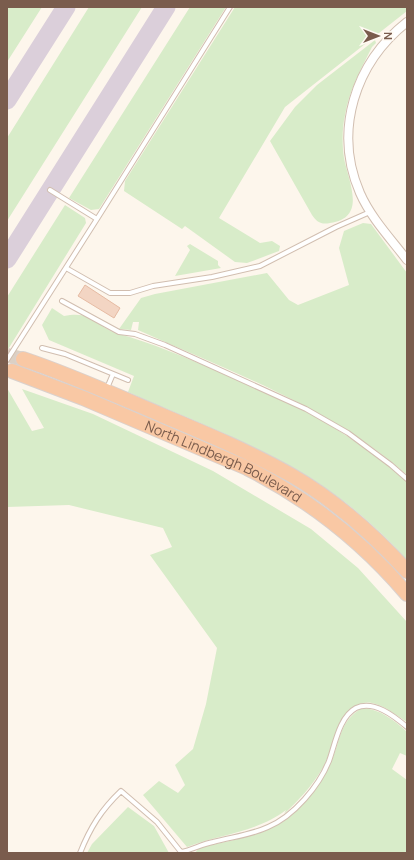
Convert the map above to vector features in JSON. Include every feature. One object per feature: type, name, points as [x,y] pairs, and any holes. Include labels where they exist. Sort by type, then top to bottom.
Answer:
[{"type":"highway","name":"North Lindbergh Boulevard","points":[[23,359],[106,391],[247,452],[292,476],[334,503],[407,571]]},
{"type":"highway","name":"North Lindbergh Boulevard","points":[[10,366],[247,468],[270,480],[334,522],[373,557],[407,594]]},
{"type":"street","points":[[407,22],[375,54],[358,84],[352,105],[349,124],[350,149],[360,193],[370,212],[407,260]]},
{"type":"lane","points":[[10,366],[66,268],[230,7]]},
{"type":"lane","points":[[50,190],[97,219]]},
{"type":"lane","points":[[66,268],[110,293],[130,293],[152,286],[212,277],[260,266],[336,226],[370,212]]},
{"type":"lane","points":[[62,301],[118,332],[134,334],[165,345],[306,409],[348,433],[391,465],[407,479]]},
{"type":"lane","points":[[42,348],[65,354],[128,380]]},
{"type":"lane","points":[[106,391],[113,374]]},
{"type":"lane","points":[[80,853],[90,828],[109,802],[121,791],[157,822],[181,852],[194,849],[210,842],[268,827],[288,814],[312,789],[324,771],[340,730],[348,716],[355,709],[367,705],[377,707],[407,727]]},
{"type":"green space","points":[[7,7],[42,7],[7,62]]},
{"type":"green space","points":[[89,7],[142,7],[7,221],[7,138]]},
{"type":"green space","points":[[190,7],[226,7],[99,209],[91,210],[69,198]]},
{"type":"green space","points":[[235,7],[407,7],[407,11],[285,107],[219,218],[260,243],[272,241],[280,246],[279,251],[247,263],[235,262],[185,226],[182,229],[124,191],[125,181]]},
{"type":"green space","points":[[375,40],[376,43],[372,47],[352,89],[344,120],[343,153],[353,197],[352,206],[349,214],[342,220],[327,224],[322,223],[312,215],[270,141],[295,107],[317,85]]},
{"type":"green space","points":[[65,205],[85,218],[86,223],[7,351],[7,297]]},
{"type":"green space","points":[[363,223],[371,224],[407,273],[407,475],[377,451],[313,410],[244,376],[138,330],[139,322],[133,322],[131,330],[119,329],[141,298],[155,294],[267,273],[289,300],[298,305],[349,285],[339,248],[344,231]]},
{"type":"green space","points":[[190,244],[218,261],[218,265],[221,268],[175,276],[190,250],[187,246]]},
{"type":"green space","points":[[52,308],[64,316],[82,315],[88,317],[111,331],[143,341],[258,388],[317,418],[361,445],[407,481],[407,560],[365,518],[317,482],[264,452],[128,392],[134,376],[49,340],[42,325]]},
{"type":"green space","points":[[7,388],[32,431],[44,428],[22,389],[93,414],[213,471],[311,529],[358,568],[407,622],[407,722],[386,708],[377,704],[361,703],[352,708],[345,716],[322,769],[305,793],[284,814],[286,810],[251,828],[187,847],[143,795],[159,781],[178,793],[185,785],[175,765],[193,749],[206,704],[217,648],[150,555],[172,547],[163,528],[69,505],[7,507]]},
{"type":"green space","points":[[362,708],[375,710],[381,713],[397,723],[407,732],[407,756],[400,753],[392,769],[407,780],[407,853],[195,853],[199,848],[241,838],[271,828],[281,823],[294,813],[307,800],[323,777],[335,753],[343,728],[354,714]]},
{"type":"green space","points":[[128,807],[154,826],[169,853],[87,853],[92,844]]},
{"type":"building","points":[[85,285],[120,308],[114,318],[78,296]]},
{"type":"taxiway","points":[[7,100],[66,7]]},
{"type":"taxiway","points":[[7,259],[166,7]]},
{"type":"tunnel","points":[[7,355],[23,359]]}]
